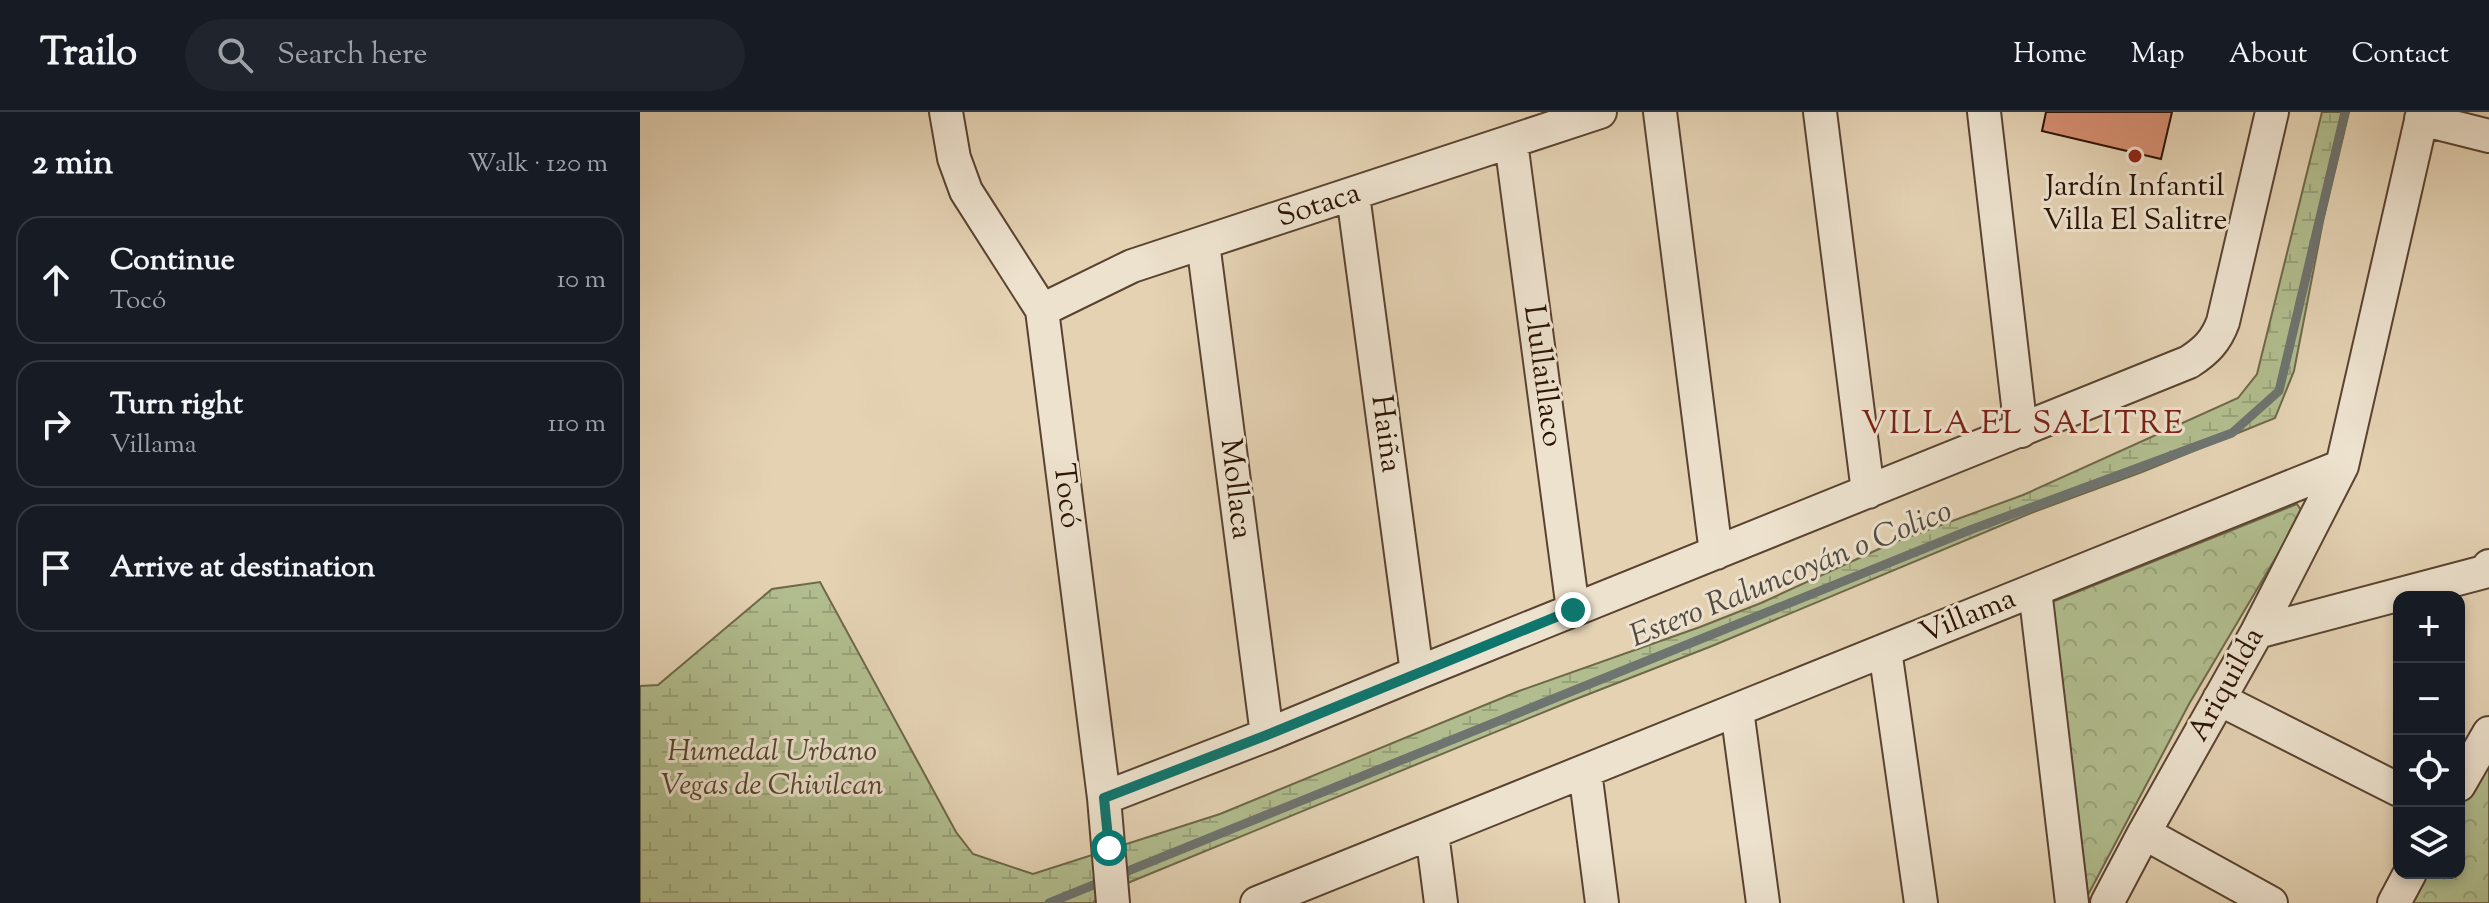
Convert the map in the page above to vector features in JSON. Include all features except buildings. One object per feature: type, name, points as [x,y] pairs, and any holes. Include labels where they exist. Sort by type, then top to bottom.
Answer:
[{"type":"street","name":"Tocó","points":[[946,112],[954,158],[966,191],[1042,310],[1104,798],[1113,903]]},
{"type":"street","name":"Sotaca","points":[[1042,310],[1132,266],[1600,112]]},
{"type":"street","points":[[1660,112],[1716,553]]},
{"type":"street","points":[[1820,112],[1868,492]]},
{"type":"street","points":[[1984,112],[2021,431]]},
{"type":"street","points":[[1104,798],[2189,362],[2213,342],[2223,322],[2272,112]]},
{"type":"street","points":[[2342,466],[2422,115],[2489,136]]},
{"type":"street","name":"Llullaillaco","points":[[1511,142],[1573,610]]},
{"type":"street","name":"Haiña","points":[[1353,195],[1417,673]]},
{"type":"street","name":"Mollaca","points":[[1203,243],[1267,735]]},
{"type":"street","name":"Villama","points":[[1273,900],[2342,466]]},
{"type":"street","name":"Ariquilda","points":[[2107,903],[2257,632],[2342,466]]},
{"type":"street","points":[[2257,632],[2488,571],[2489,566]]},
{"type":"street","points":[[2035,590],[2072,903]]},
{"type":"street","points":[[1885,650],[1921,903]]},
{"type":"street","points":[[2219,699],[2393,787]]},
{"type":"street","points":[[1737,710],[1763,903]]},
{"type":"street","points":[[2465,775],[2489,733]]},
{"type":"street","points":[[1585,771],[1602,903]]},
{"type":"street","points":[[1432,833],[1441,903]]},
{"type":"street","points":[[2144,833],[2271,903]]},
{"type":"street","points":[[2394,903],[2407,879]]},
{"type":"green space","name":"Humedal Urbano Vegas de Chivilcan","points":[[2322,112],[2349,112],[2323,221],[2294,371],[2275,418],[2031,513],[1712,646],[1571,701],[1130,882],[1093,903],[640,903],[640,686],[658,685],[772,589],[820,582],[956,832],[973,854],[1033,874],[1220,814],[1519,691],[1761,603],[1892,543],[2023,495],[2238,398],[2257,374]]},
{"type":"green space","points":[[2297,504],[2305,516],[2288,537],[2189,704],[2088,895],[2052,602]]},
{"type":"green space","points":[[2489,758],[2489,903],[2400,903],[2414,879],[2465,879],[2465,796]]},
{"type":"waterway","name":"Estero Raluncoyán o Colico","points":[[1049,903],[1970,530],[2232,433],[2279,391],[2345,112]]},
{"type":"place","name":"Jardín Infantil Villa El Salitre","points":[[2135,156]]},
{"type":"district","name":"VILLA EL SALITRE","points":[[2023,425]]},
{"type":"route","points":[[1109,848],[1104,798],[1573,610]]}]
